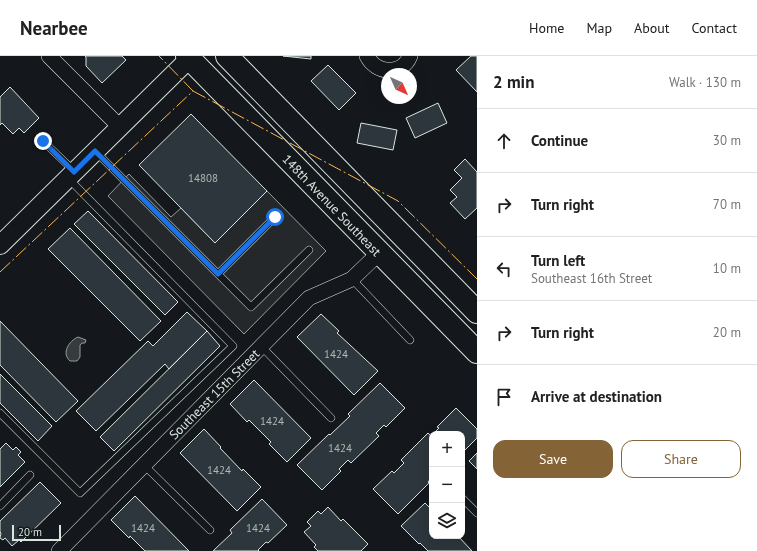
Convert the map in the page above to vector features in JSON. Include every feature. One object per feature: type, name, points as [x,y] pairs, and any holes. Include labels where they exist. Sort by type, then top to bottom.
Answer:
[{"type":"main road","points":[[227,56],[477,312]]},
{"type":"main road","name":"148th Avenue Southeast","points":[[190,57],[379,253],[477,352]]},
{"type":"street","points":[[49,56],[120,127]]},
{"type":"street","points":[[367,56],[377,68],[391,71],[404,65],[410,56]]},
{"type":"street","points":[[0,245],[190,57]]},
{"type":"street","name":"Southeast 15th Street","points":[[59,551],[309,298],[352,279],[379,253]]},
{"type":"lane","points":[[0,413],[80,493],[233,346],[71,175],[43,141]]},
{"type":"lane","points":[[95,151],[251,308],[309,250]]},
{"type":"lane","points":[[218,274],[275,217]]},
{"type":"lane","points":[[352,279],[410,340]]},
{"type":"lane","points":[[261,346],[331,418]]},
{"type":"lane","points":[[144,465],[210,530]]},
{"type":"lane","points":[[0,506],[30,475]]},
{"type":"lane","points":[[465,501],[477,513]]},
{"type":"shaded area","points":[[129,174],[171,217],[181,208],[215,243],[267,191],[326,251],[244,334],[108,196]]},
{"type":"shaded area","points":[[78,337],[86,340],[85,343],[80,345],[80,357],[77,361],[70,361],[66,354],[67,348],[72,341]]},
{"type":"building","points":[[85,56],[122,56],[126,60],[102,83],[86,66]]},
{"type":"building","points":[[283,56],[311,56],[311,59]]},
{"type":"building","points":[[471,56],[477,56],[477,92],[456,70]]},
{"type":"building","points":[[328,65],[356,93],[339,110],[311,81]]},
{"type":"building","points":[[10,87],[39,118],[24,133],[19,128],[13,134],[2,123],[0,125],[0,97]]},
{"type":"building","points":[[438,103],[447,123],[415,138],[406,118]]},
{"type":"building","points":[[191,114],[267,191],[215,243],[139,165]]},
{"type":"building","points":[[361,123],[397,130],[393,150],[357,143]]},
{"type":"building","points":[[465,159],[477,172],[477,208],[465,219],[450,203],[457,197],[450,190],[462,178],[454,170]]},
{"type":"building","points":[[88,211],[178,302],[165,315],[74,224]]},
{"type":"building","points":[[70,228],[161,321],[140,341],[48,249]]},
{"type":"building","points":[[187,312],[207,331],[169,369],[165,364],[96,431],[76,411],[148,341],[153,346]]},
{"type":"building","points":[[321,314],[339,331],[337,333],[378,371],[354,395],[297,337]]},
{"type":"building","points":[[0,321],[78,401],[56,422],[0,365]]},
{"type":"building","points":[[207,331],[220,346],[114,451],[100,437]]},
{"type":"building","points":[[0,374],[52,426],[38,441],[0,403]]},
{"type":"building","points":[[254,380],[311,438],[287,462],[269,444],[271,442],[249,420],[247,422],[230,404]]},
{"type":"building","points":[[380,383],[405,408],[386,427],[384,425],[376,433],[379,436],[351,463],[348,460],[339,469],[341,471],[322,490],[297,465],[350,416],[348,414]]},
{"type":"building","points":[[456,408],[477,429],[477,438],[465,450],[465,431],[436,431],[439,428],[437,427]]},
{"type":"building","points":[[204,429],[242,471],[243,469],[261,487],[237,511],[180,453]]},
{"type":"building","points":[[428,433],[429,434],[429,483],[398,514],[373,489],[392,471],[394,473],[404,463],[401,460]]},
{"type":"building","points":[[6,443],[13,450],[16,447],[21,452],[18,455],[25,462],[0,487],[0,449]]},
{"type":"building","points":[[477,453],[477,469],[469,461]]},
{"type":"building","points":[[40,482],[61,503],[21,542],[19,540],[12,546],[5,538],[3,540],[0,538],[0,521]]},
{"type":"building","points":[[135,496],[189,551],[145,551],[111,520]]},
{"type":"building","points":[[262,499],[287,525],[268,543],[266,542],[258,550],[259,551],[213,551],[232,533],[230,530]]},
{"type":"building","points":[[425,503],[429,507],[429,539],[461,539],[472,551],[428,551],[401,526]]},
{"type":"building","points":[[328,507],[341,521],[343,519],[368,544],[361,551],[318,551],[314,547],[316,545],[304,532],[311,526],[307,522],[318,511],[321,514]]},
{"type":"power","points":[[0,272],[193,91],[159,56]]},
{"type":"power","points":[[193,91],[398,201],[477,279]]},
{"type":"route","points":[[43,141],[74,172],[95,151],[218,274],[275,217]]}]
